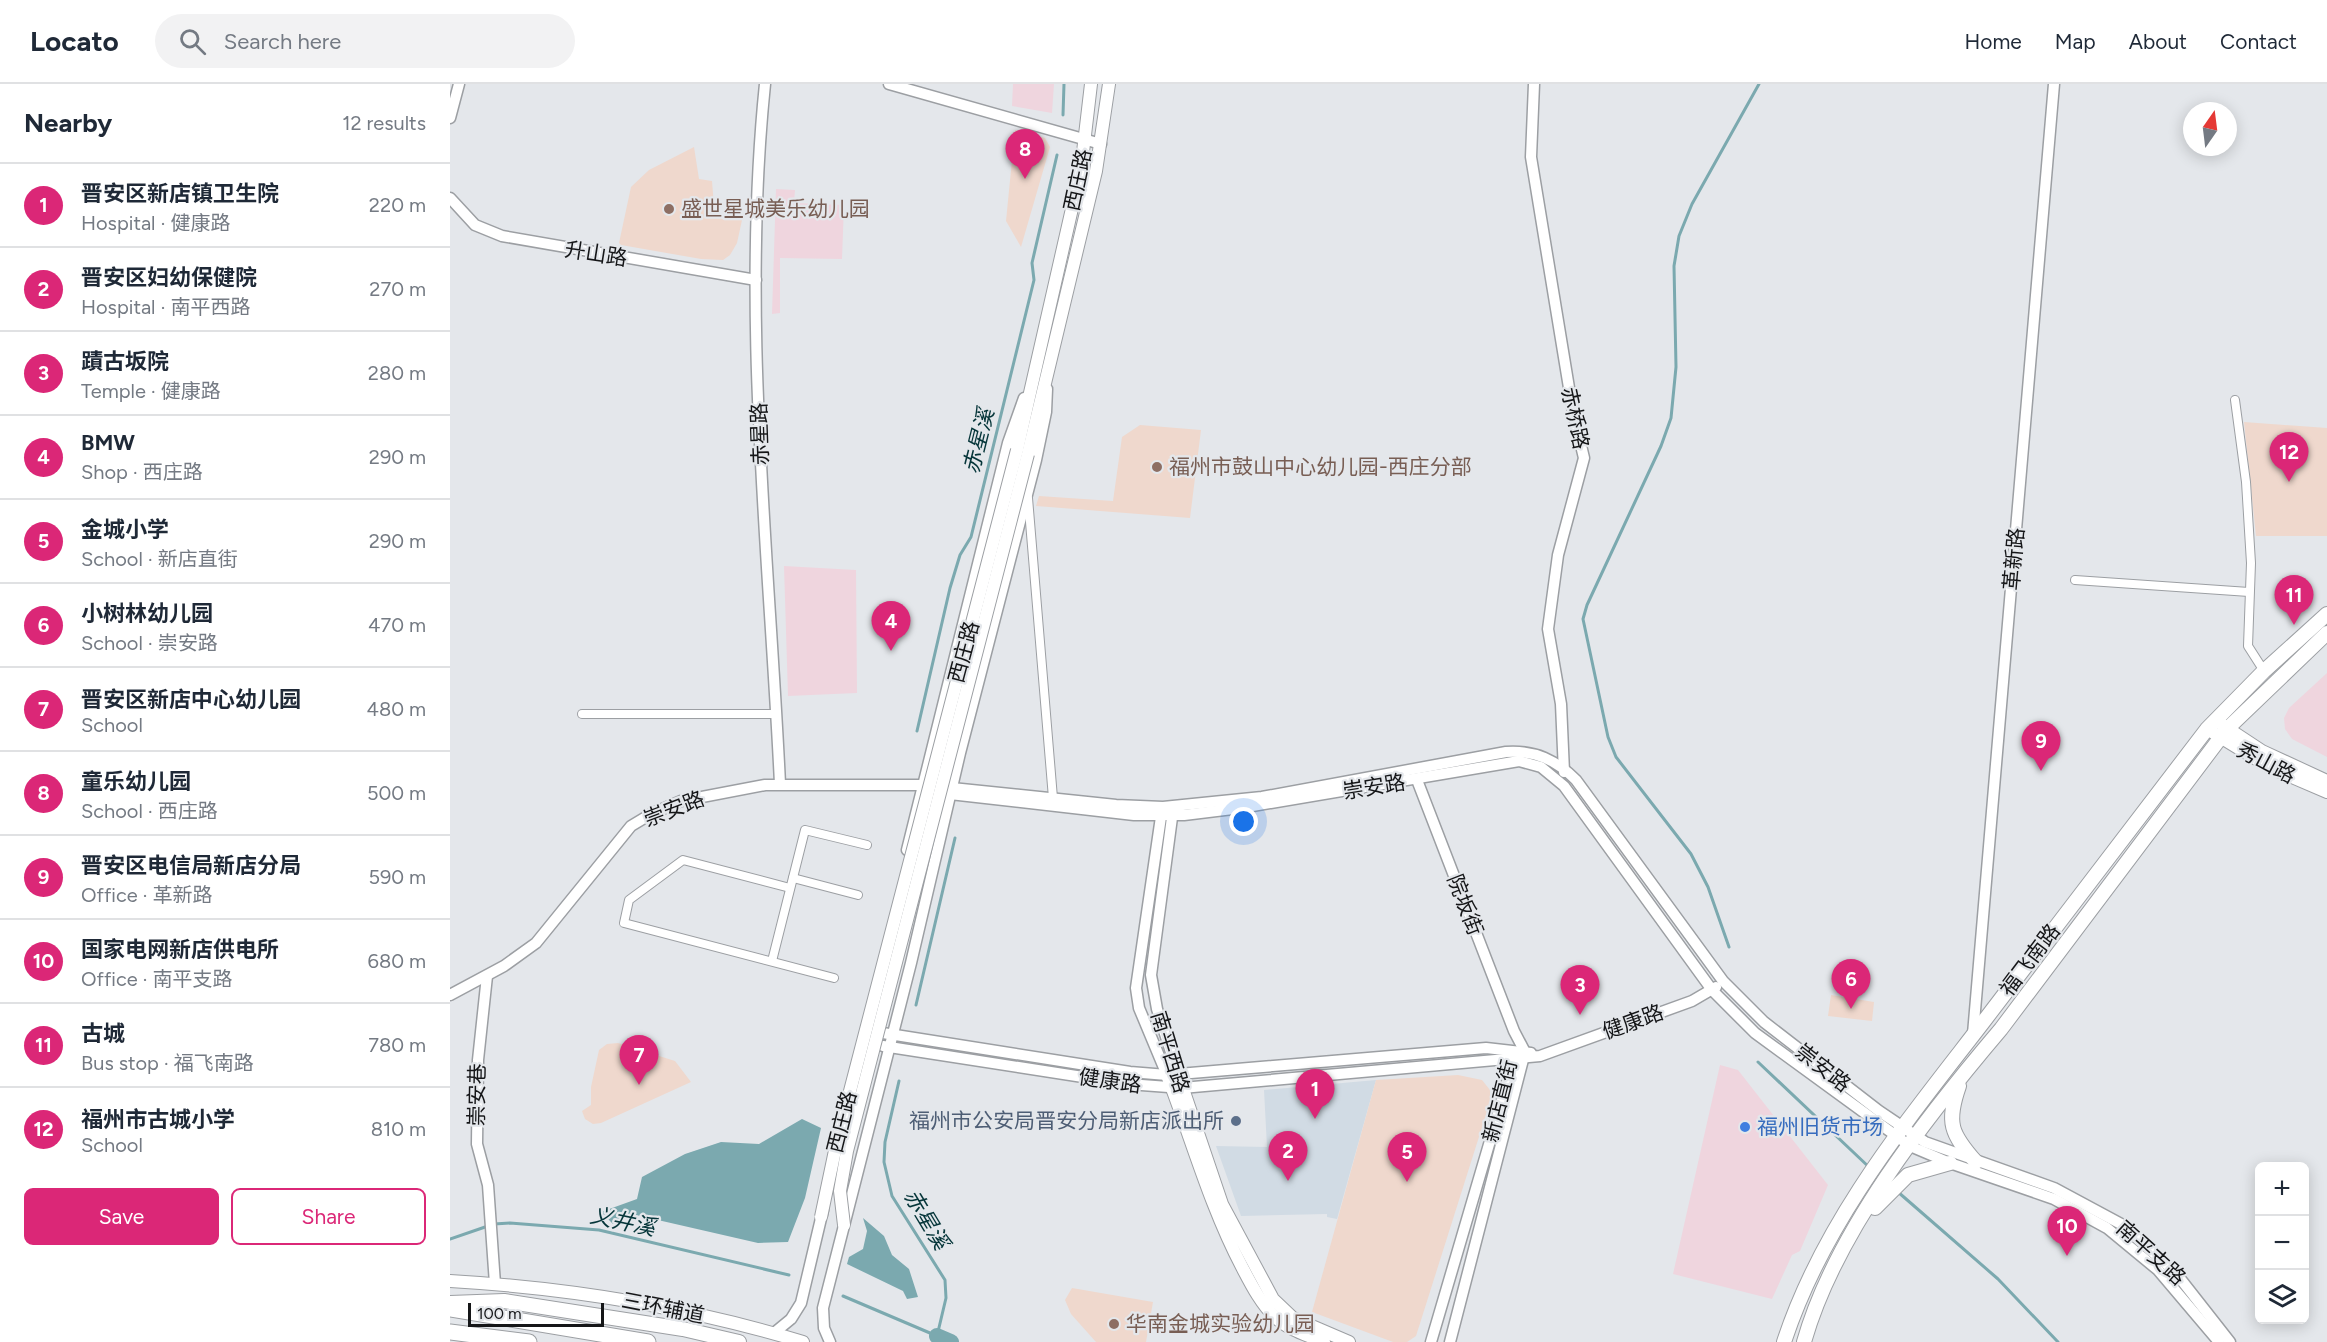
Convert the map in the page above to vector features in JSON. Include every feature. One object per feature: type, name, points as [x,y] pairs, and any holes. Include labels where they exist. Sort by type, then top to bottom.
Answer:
[{"type":"highway","points":[[450,1309],[648,1342]]},
{"type":"highway","points":[[450,1333],[530,1342]]},
{"type":"main road","name":"西庄路","points":[[1042,367],[1086,140],[1091,84]]},
{"type":"main road","name":"西庄路","points":[[821,1217],[837,1141],[1022,452],[1101,144],[1109,84]]},
{"type":"main road","points":[[844,1225],[840,1191],[849,1143],[1022,452]]},
{"type":"main road","name":"福飞南路","points":[[1784,1342],[1813,1268],[1859,1189],[1898,1132],[2211,725],[2264,671],[2327,614]]},
{"type":"main road","name":"福飞南路","points":[[1804,1342],[1824,1287],[1856,1228],[1876,1202],[1895,1167],[1913,1142],[2224,733],[2327,633]]},
{"type":"main road","name":"秀山路","points":[[2211,725],[2271,768],[2327,792]]},
{"type":"main road","name":"秀山路","points":[[2224,733],[2327,781]]},
{"type":"main road","points":[[1964,1073],[1953,1103],[1952,1128],[1961,1145],[1977,1162]]},
{"type":"main road","name":"南平西路","points":[[1172,1075],[1222,1204],[1274,1299],[1293,1318],[1349,1342]]},
{"type":"main road","name":"南平西路","points":[[1177,1088],[1214,1209],[1264,1305],[1292,1329],[1324,1342]]},
{"type":"main road","points":[[1876,1202],[1908,1175],[1950,1163]]},
{"type":"main road","name":"三环辅道","points":[[450,1281],[495,1284],[656,1305],[803,1342]]},
{"type":"main road","points":[[450,1304],[504,1301],[683,1329],[739,1342]]},
{"type":"main road","points":[[450,1333],[482,1342]]},
{"type":"street","points":[[450,118],[459,84]]},
{"type":"street","name":"赤星路","points":[[765,84],[756,280],[759,437],[780,784]]},
{"type":"street","points":[[889,84],[1101,144]]},
{"type":"street","name":"赤桥路","points":[[1534,84],[1531,157],[1573,412],[1584,454],[1558,555],[1548,629],[1561,704],[1564,786]]},
{"type":"street","name":"革新路","points":[[1973,1034],[2054,84]]},
{"type":"street","name":"升山路","points":[[450,198],[475,225],[502,236],[756,280]]},
{"type":"street","points":[[830,1342],[823,1320],[826,1298],[893,1035],[951,791],[1028,492],[1046,412],[1042,367]]},
{"type":"street","points":[[774,1333],[796,1313],[804,1290],[922,788],[1008,443],[1042,367]]},
{"type":"street","points":[[2235,400],[2246,482],[2251,563],[2248,646],[2264,671]]},
{"type":"street","points":[[1028,492],[1053,798]]},
{"type":"street","points":[[2075,580],[2249,592]]},
{"type":"street","points":[[582,714],[776,714]]},
{"type":"street","name":"崇安路","points":[[951,791],[1053,798],[1168,811],[1262,797],[1506,752],[1539,755],[1563,768],[1576,780],[1723,981],[1760,1018],[1898,1132]]},
{"type":"street","name":"崇安路","points":[[450,995],[513,961],[543,936],[621,837],[636,822],[690,799],[780,784],[922,788],[1168,811],[1242,808],[1519,762],[1541,767],[1564,786],[1712,990],[1731,1011],[1766,1042],[1913,1142]]},
{"type":"street","name":"院坂街","points":[[1416,780],[1514,1031]]},
{"type":"street","name":"南平西路","points":[[1168,811],[1136,988],[1139,1008],[1172,1075]]},
{"type":"street","name":"南平西路","points":[[1168,811],[1151,975],[1156,1010],[1172,1075]]},
{"type":"street","points":[[772,961],[805,830],[867,845]]},
{"type":"street","points":[[790,888],[683,860],[629,900],[624,923],[834,978]]},
{"type":"street","points":[[793,878],[858,895]]},
{"type":"street","name":"崇安巷","points":[[487,976],[478,1060],[476,1133],[478,1153],[487,1180],[495,1284]]},
{"type":"street","name":"健康路","points":[[862,1043],[1128,1084],[1177,1088],[1513,1054],[1540,1056],[1680,1005],[1712,990],[1723,981]]},
{"type":"street","name":"健康路","points":[[865,1030],[1131,1072],[1172,1075],[1486,1048],[1513,1054]]},
{"type":"street","name":"新店直街","points":[[1431,1342],[1498,1116],[1513,1054],[1514,1031]]},
{"type":"street","name":"新店直街","points":[[1450,1342],[1525,1054],[1514,1031]]},
{"type":"street","name":"南平支路","points":[[1913,1142],[2054,1188],[2121,1224],[2181,1279],[2230,1342]]},
{"type":"street","name":"南平支路","points":[[1913,1142],[1950,1163],[2054,1198],[2107,1228],[2158,1270],[2219,1342]]},
{"type":"shaded area","points":[[1013,84],[1054,84],[1052,113],[1012,106]]},
{"type":"shaded area","points":[[1015,130],[1045,138],[1050,147],[1021,247],[1006,221]]},
{"type":"shaded area","name":"盛世星城美乐幼儿园","points":[[694,147],[699,179],[712,181],[715,218],[742,220],[737,243],[730,255],[723,260],[701,259],[621,245],[619,243],[631,187],[649,170]]},
{"type":"shaded area","points":[[776,189],[795,190],[794,203],[844,205],[842,259],[780,258],[780,313],[772,314]]},
{"type":"shaded area","points":[[2244,422],[2327,428],[2327,536],[2256,536]]},
{"type":"shaded area","name":"福州市鼓山中心幼儿园-西庄分部","points":[[1140,425],[1201,430],[1190,518],[1036,506],[1039,496],[1113,501],[1122,437]]},
{"type":"shaded area","points":[[784,566],[856,570],[857,693],[788,696]]},
{"type":"shaded area","points":[[2327,673],[2327,757],[2292,739],[2285,729],[2284,718],[2289,708]]},
{"type":"shaded area","points":[[1831,995],[1874,1002],[1872,1021],[1828,1016]]},
{"type":"shaded area","points":[[618,1043],[675,1061],[691,1082],[601,1123],[593,1124],[585,1119],[582,1111],[591,1105],[591,1087],[599,1050],[607,1044]]},
{"type":"shaded area","name":"福州旧货市场","points":[[1720,1065],[1738,1070],[1828,1185],[1800,1251],[1792,1255],[1772,1299],[1673,1274]]},
{"type":"shaded area","points":[[1458,1075],[1482,1080],[1490,1090],[1490,1102],[1416,1336],[1407,1342],[1393,1342],[1312,1312],[1376,1080]]},
{"type":"shaded area","points":[[1376,1080],[1337,1219],[1327,1217],[1327,1214],[1241,1216],[1216,1146],[1267,1147],[1264,1090]]},
{"type":"shaded area","name":"华南金城实验幼儿园","points":[[1072,1288],[1153,1302],[1146,1342],[1096,1342],[1071,1314],[1065,1300]]},
{"type":"water","points":[[802,1119],[821,1128],[805,1198],[788,1242],[758,1243],[636,1215],[613,1224],[601,1212],[637,1199],[642,1177],[685,1154],[721,1142],[759,1144]]},
{"type":"water","points":[[863,1218],[884,1236],[892,1255],[909,1269],[918,1297],[907,1299],[903,1291],[847,1264],[849,1257],[863,1249],[867,1231]]},
{"type":"waterway","name":"赤星溪","points":[[1063,115],[1064,84]]},
{"type":"waterway","points":[[1729,947],[1708,887],[1691,854],[1616,757],[1608,737],[1583,619],[1587,605],[1661,446],[1671,418],[1676,367],[1674,266],[1679,236],[1692,204],[1759,84]]},
{"type":"waterway","name":"赤星溪","points":[[917,731],[950,588],[960,555],[971,537],[1034,280],[1032,263],[1057,155]]},
{"type":"waterway","name":"赤星溪","points":[[916,1005],[955,838]]},
{"type":"waterway","points":[[1758,1062],[1870,1168]]},
{"type":"waterway","name":"赤星溪","points":[[843,1296],[937,1336],[946,1298],[945,1280],[892,1196],[884,1162],[885,1142],[899,1081]]},
{"type":"waterway","points":[[1898,1192],[1998,1279],[2058,1342]]},
{"type":"waterway","name":"义井溪","points":[[494,1224],[510,1223],[599,1230],[789,1275]]},
{"type":"waterway","name":"义井溪","points":[[450,1239],[488,1226]]},
{"type":"waterway","points":[[937,1336],[951,1342]]},
{"type":"place","name":"童乐幼儿园","points":[[1025,179]]},
{"type":"place","name":"盛世星城美乐幼儿园","points":[[669,209]]},
{"type":"place","name":"福州市鼓山中心幼儿园-西庄分部","points":[[1157,467]]},
{"type":"place","name":"福州市古城小学","points":[[2289,482]]},
{"type":"place","name":"古城","points":[[2294,625]]},
{"type":"place","name":"BMW","points":[[891,651]]},
{"type":"place","name":"晋安区电信局新店分局","points":[[2041,771]]},
{"type":"place","name":"小树林幼儿园","points":[[1851,1009]]},
{"type":"place","name":"蹟古坂院","points":[[1580,1015]]},
{"type":"place","name":"晋安区新店中心幼儿园","points":[[639,1085]]},
{"type":"place","name":"晋安区新店镇卫生院","points":[[1315,1119]]},
{"type":"place","name":"福州市公安局晋安分局新店派出所","points":[[1236,1121]]},
{"type":"place","name":"福州旧货市场","points":[[1745,1127]]},
{"type":"place","name":"晋安区妇幼保健院","points":[[1288,1181]]},
{"type":"place","name":"金城小学","points":[[1407,1182]]},
{"type":"place","name":"国家电网新店供电所","points":[[2067,1256]]},
{"type":"place","name":"华南金城实验幼儿园","points":[[1114,1324]]}]
